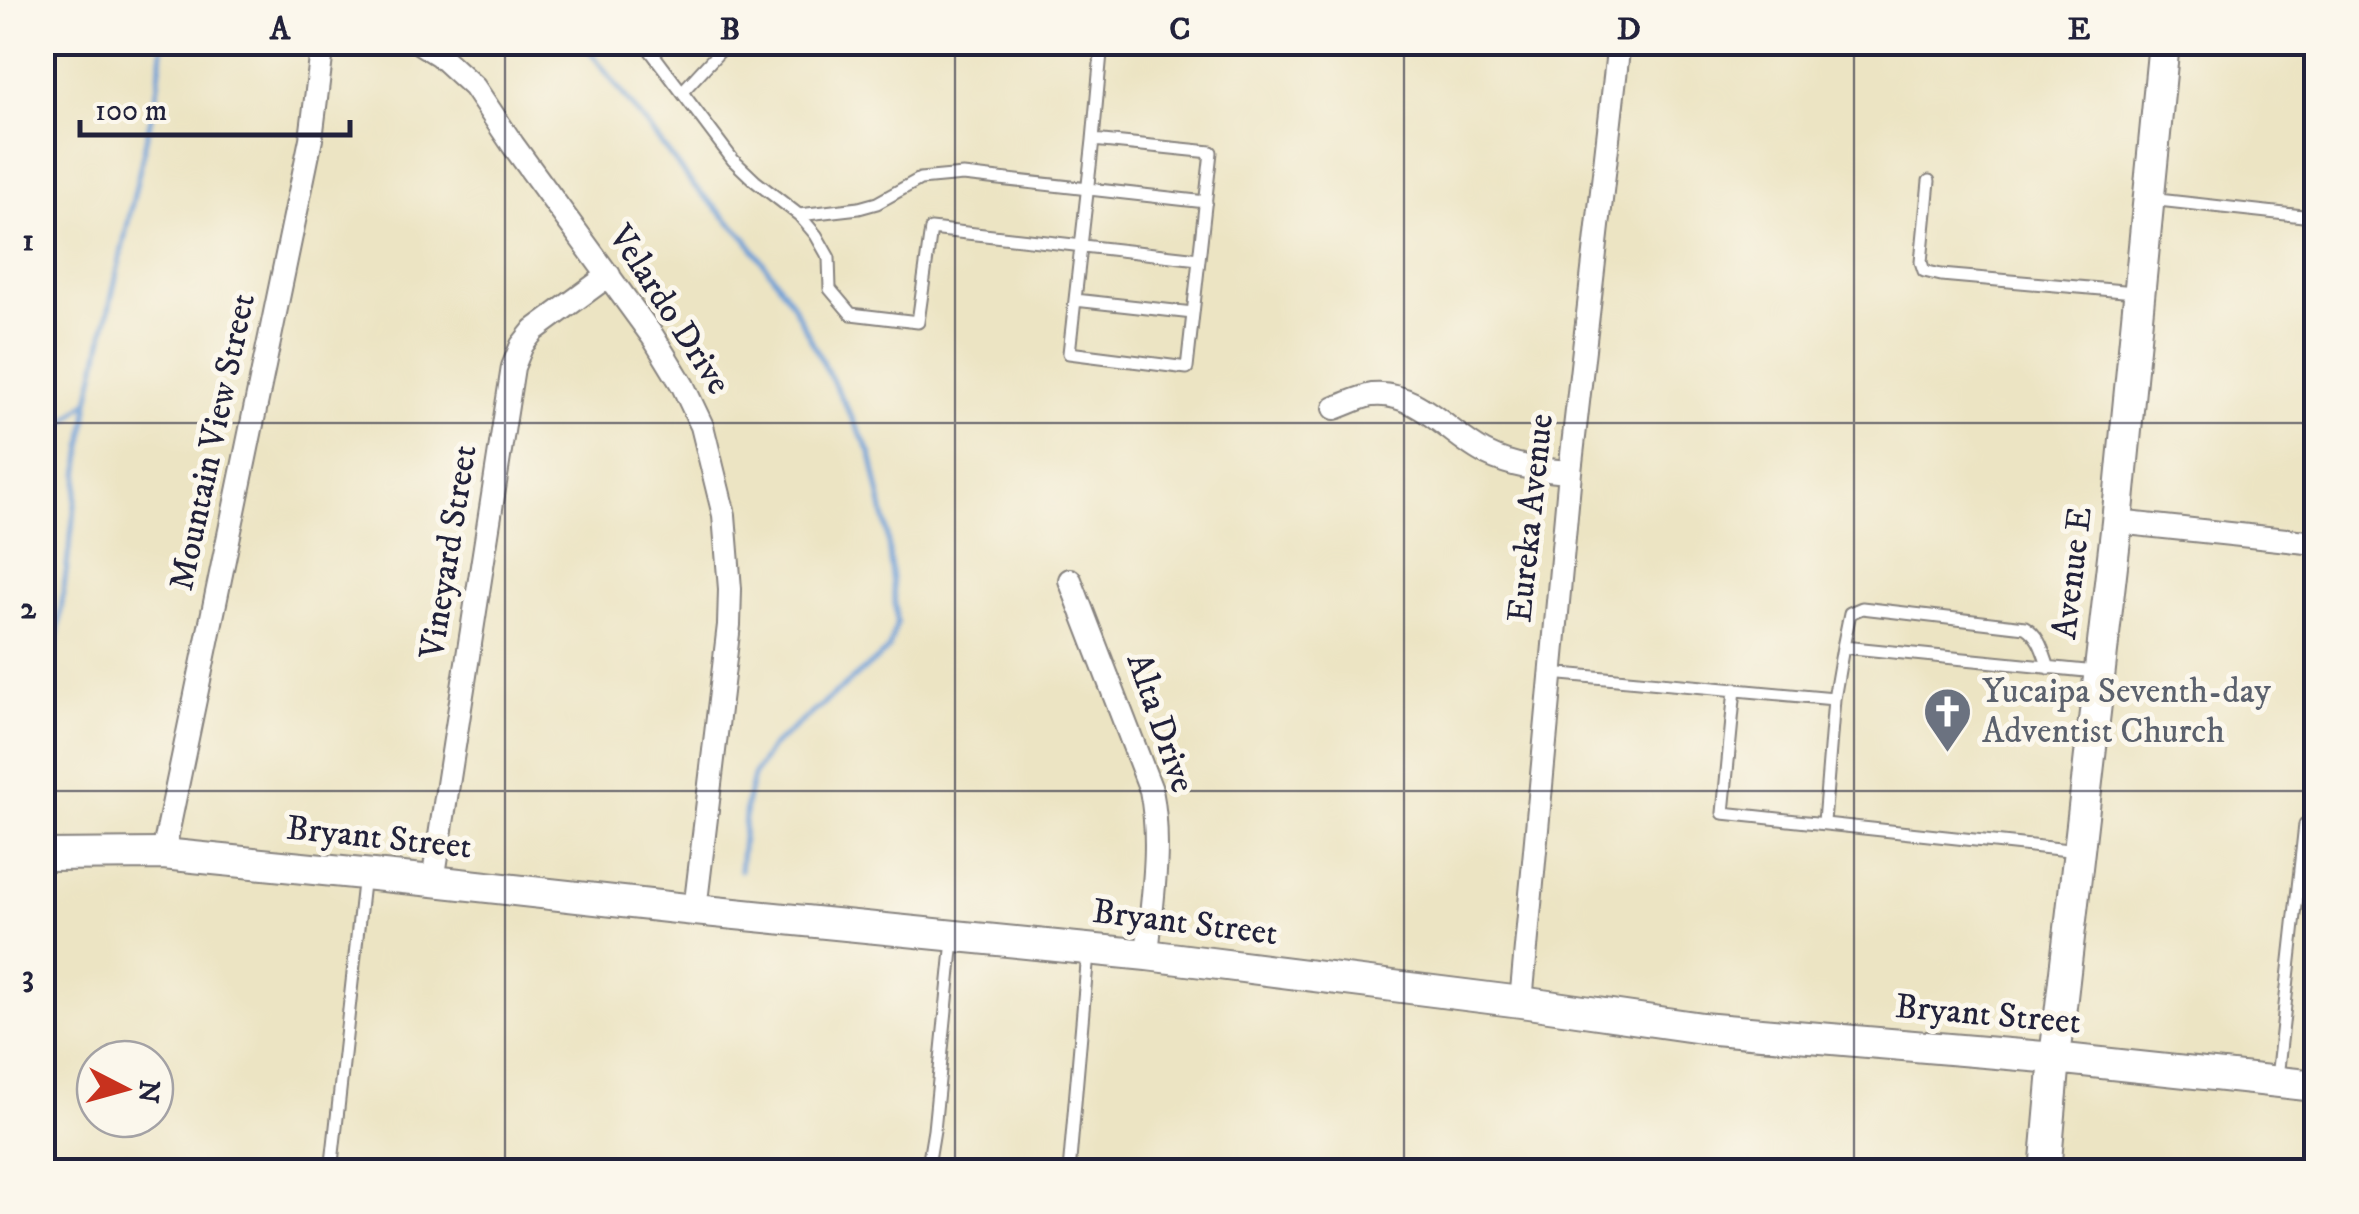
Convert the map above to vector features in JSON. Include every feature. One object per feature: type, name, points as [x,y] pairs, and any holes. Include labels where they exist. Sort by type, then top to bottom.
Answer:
[{"type":"street","name":"Mountain View Street","points":[[162,854],[312,139],[322,42]]},
{"type":"street","name":"Velardo Drive","points":[[418,42],[474,87],[653,337],[702,426],[724,516],[730,588],[696,910]]},
{"type":"street","name":"Eureka Avenue","points":[[1521,1002],[1570,472],[1619,42]]},
{"type":"street","name":"Avenue E","points":[[2044,1172],[2117,522],[2164,42]]},
{"type":"street","name":"Vineyard Street","points":[[433,881],[513,367],[522,345],[534,330],[609,276]]},
{"type":"street","points":[[1335,408],[1370,395],[1399,399],[1443,422],[1484,453],[1529,469],[1570,472]]},
{"type":"street","points":[[2117,522],[2316,542]]},
{"type":"street","name":"Alta Drive","points":[[1070,580],[1151,790],[1157,847],[1147,955]]},
{"type":"street","name":"Bryant Street","points":[[42,855],[162,854],[433,881],[1147,955],[1702,1028],[2055,1058],[2316,1086]]},
{"type":"lane","points":[[644,42],[733,160],[816,235],[830,258],[830,289],[851,314],[918,322],[931,229],[1198,259]]},
{"type":"lane","points":[[682,92],[726,42]]},
{"type":"lane","points":[[1093,140],[1212,152],[1187,368],[1068,353],[1102,42]]},
{"type":"lane","points":[[799,216],[859,208],[920,180],[962,175],[1206,202]]},
{"type":"lane","points":[[1928,181],[1920,262],[1924,270],[1941,275],[2140,292]]},
{"type":"lane","points":[[2149,200],[2304,216]]},
{"type":"lane","points":[[1075,300],[1193,313]]},
{"type":"lane","points":[[1824,822],[1834,699],[1850,613],[1862,608],[2025,626],[2040,642],[2049,668]]},
{"type":"lane","points":[[1843,648],[2098,672]]},
{"type":"lane","points":[[1551,673],[1834,699]]},
{"type":"lane","points":[[1735,690],[1722,813],[2078,851]]},
{"type":"lane","points":[[2276,1082],[2305,824],[2316,826]]},
{"type":"lane","points":[[331,1172],[364,874]]},
{"type":"lane","points":[[927,1172],[954,936]]},
{"type":"lane","points":[[1068,1172],[1088,949]]},
{"type":"waterway","points":[[42,752],[89,401],[158,85],[163,42]]},
{"type":"waterway","points":[[583,42],[692,184],[745,237],[790,300],[871,454],[886,525],[897,623],[888,650],[771,747],[753,776],[740,870]]},
{"type":"waterway","points":[[42,443],[88,401]]},
{"type":"place","name":"Yucaipa Seventh-day Adventist Church","points":[[1947,754]]}]
